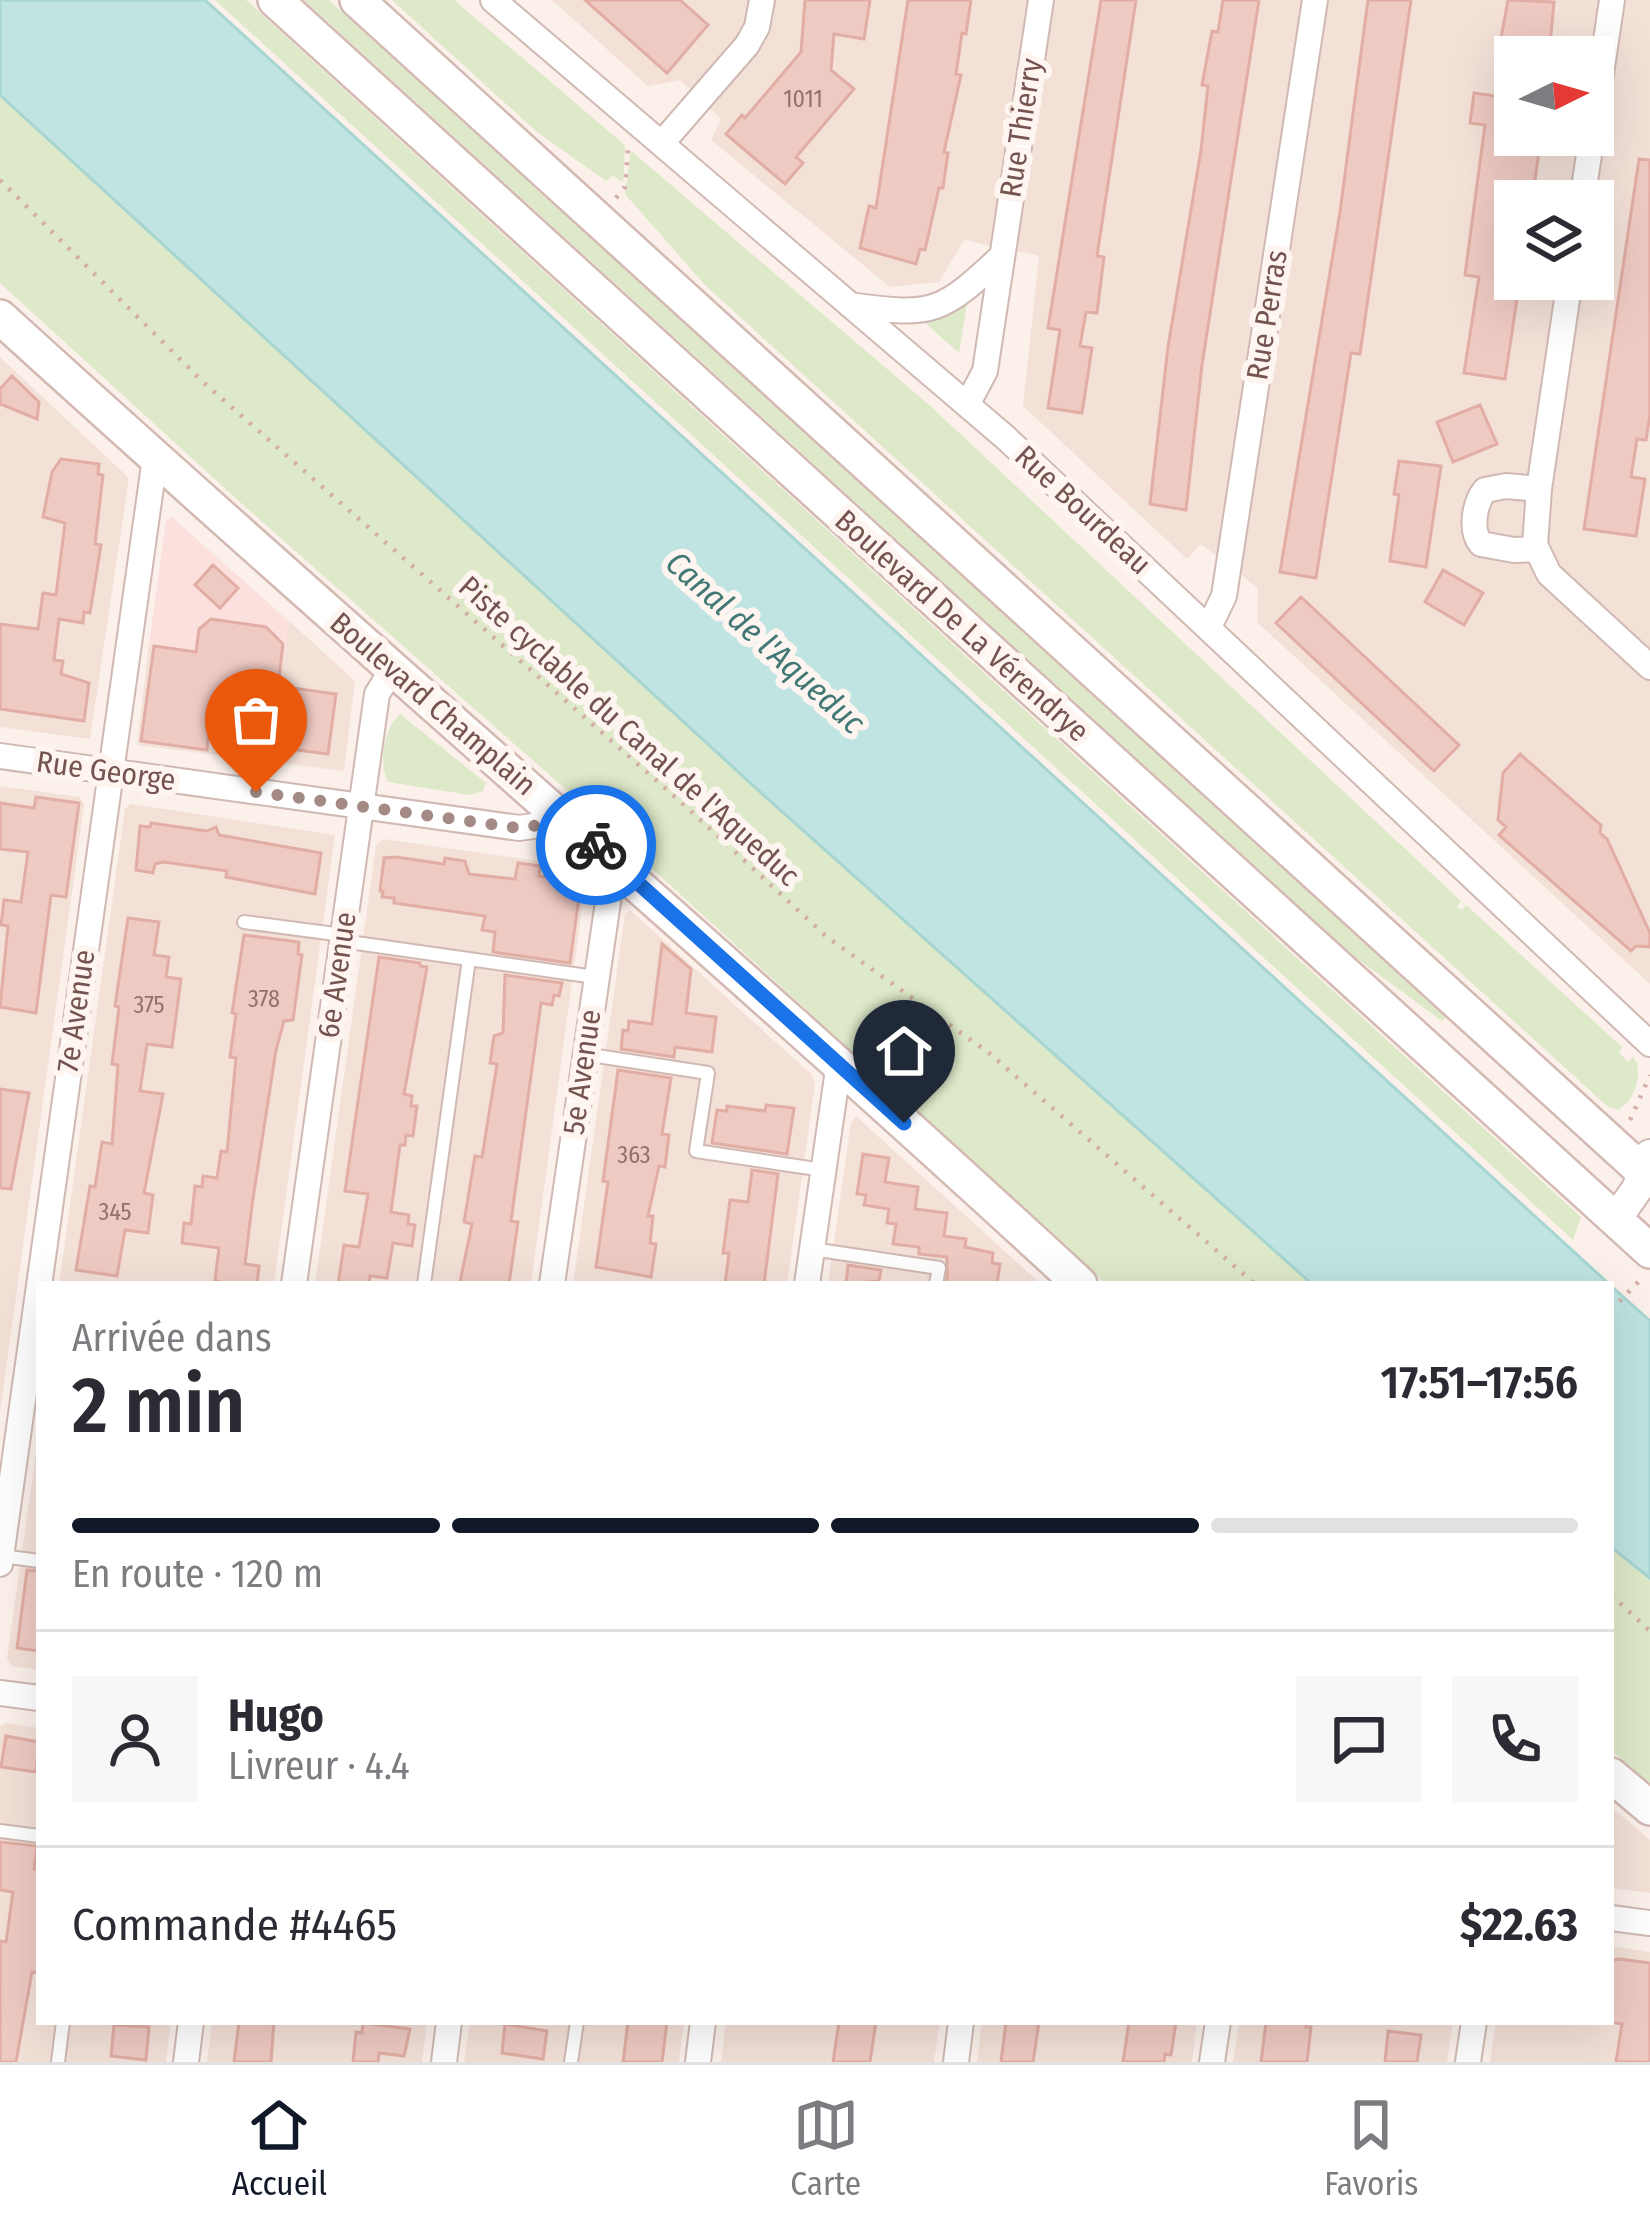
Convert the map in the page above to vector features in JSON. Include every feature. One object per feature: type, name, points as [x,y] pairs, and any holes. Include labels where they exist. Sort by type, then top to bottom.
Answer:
[{"type":"main road","name":"Boulevard De La Vérendrye","points":[[275,0],[1616,1219],[1644,1266]]},
{"type":"main road","name":"Boulevard De La Vérendrye","points":[[357,0],[1648,1168]]},
{"type":"main road","name":"Boulevard Champlain","points":[[0,317],[839,1063],[1070,1280]]},
{"type":"main road","points":[[1614,1778],[1650,1808]]},
{"type":"street","name":"Rue Bourdeau","points":[[493,0],[968,405],[1650,1044]]},
{"type":"street","points":[[662,143],[747,45],[757,27],[762,0]]},
{"type":"street","name":"Rue Thierry","points":[[968,405],[985,371],[1041,0]]},
{"type":"street","name":"Rue Perras","points":[[1209,627],[1225,596],[1315,0]]},
{"type":"street","points":[[1607,36],[1612,0]]},
{"type":"street","points":[[850,305],[907,313],[940,306],[958,297],[1002,256]]},
{"type":"street","points":[[1567,300],[1539,490],[1536,549],[1549,574],[1650,667]]},
{"type":"street","name":"7e Avenue","points":[[40,1281],[155,458]]},
{"type":"street","points":[[1536,549],[1489,547],[1474,533],[1485,490],[1506,486],[1539,490]]},
{"type":"street","name":"6e Avenue","points":[[294,1281],[377,694],[392,670]]},
{"type":"street","name":"Rue George","points":[[0,756],[519,828],[569,821]]},
{"type":"street","name":"5e Avenue","points":[[552,1281],[614,861]]},
{"type":"street","points":[[807,1281],[839,1063]]},
{"type":"street","points":[[1616,1219],[1648,1168]]},
{"type":"street","name":"7e Avenue","points":[[1,1560],[36,1307]]},
{"type":"street","points":[[0,1693],[36,1698]]},
{"type":"street","points":[[1614,1918],[1650,1923]]},
{"type":"street","points":[[186,2062],[191,2025]]},
{"type":"street","points":[[444,2062],[449,2025]]},
{"type":"street","points":[[698,2062],[703,2025]]},
{"type":"street","points":[[956,2062],[962,2025]]},
{"type":"street","points":[[1212,2062],[1218,2025]]},
{"type":"street","points":[[1468,2062],[1474,2025]]},
{"type":"lane","points":[[244,922],[595,977]]},
{"type":"lane","points":[[424,1281],[469,959]]},
{"type":"lane","points":[[584,1054],[708,1073],[696,1151],[823,1170]]},
{"type":"lane","points":[[812,1249],[939,1268],[937,1281]]},
{"type":"lane","points":[[1,1560],[36,1561]]},
{"type":"lane","points":[[0,1831],[36,1837]]},
{"type":"lane","points":[[58,2062],[63,2025]]},
{"type":"lane","points":[[571,2062],[577,2025]]},
{"type":"path","points":[[619,195],[626,187],[628,148]]},
{"type":"path","name":"Piste cyclable du Canal de l'Aqueduc","points":[[0,180],[203,382],[682,803],[826,937],[989,1053],[1252,1281]]},
{"type":"path","points":[[1639,1104],[1650,1075]]},
{"type":"path","points":[[1614,1306],[1644,1266]]},
{"type":"path","points":[[1614,1598],[1650,1630]]},
{"type":"shaded area","points":[[552,0],[1650,0],[1650,984],[1257,622],[1258,588],[1201,544],[1187,559],[1023,406],[1039,256],[964,240],[939,282],[890,287],[711,140],[721,119],[680,80],[648,86]]},
{"type":"shaded area","points":[[0,357],[129,478],[90,739],[0,727]]},
{"type":"shaded area","points":[[172,517],[289,621],[283,664],[149,644],[166,521]]},
{"type":"shaded area","points":[[289,621],[355,681],[344,771],[137,745],[149,644],[282,664]]},
{"type":"shaded area","points":[[0,786],[80,797],[84,805],[0,1412]]},
{"type":"shaded area","points":[[131,804],[335,835],[274,1281],[59,1281],[125,809]]},
{"type":"shaded area","points":[[383,839],[587,871],[531,1281],[315,1281],[376,846]]},
{"type":"shaded area","points":[[630,910],[812,1075],[815,1084],[787,1281],[573,1281],[625,914]]},
{"type":"shaded area","points":[[856,1117],[1038,1281],[828,1281],[851,1122]]},
{"type":"shaded area","points":[[36,1452],[36,1670],[11,1666],[7,1658]]},
{"type":"shaded area","points":[[0,1726],[36,1728],[36,2025],[171,2025],[166,2062],[0,2062]]},
{"type":"shaded area","points":[[1614,1810],[1650,1840],[1650,1893],[1614,1888]]},
{"type":"shaded area","points":[[1614,1946],[1650,1952],[1650,2062],[1490,2062],[1496,2025],[1614,2025]]},
{"type":"shaded area","points":[[212,2025],[427,2025],[422,2062],[207,2062]]},
{"type":"shaded area","points":[[470,2025],[684,2025],[679,2062],[464,2062]]},
{"type":"shaded area","points":[[726,2025],[940,2025],[934,2062],[721,2062]]},
{"type":"shaded area","points":[[982,2025],[1197,2025],[1192,2062],[977,2062]]},
{"type":"shaded area","points":[[1239,2025],[1453,2025],[1447,2062],[1233,2062]]},
{"type":"green space","points":[[215,0],[246,0],[1581,1217],[1573,1240]]},
{"type":"green space","points":[[304,0],[329,0],[1446,1018],[1442,1021],[1355,957]]},
{"type":"green space","points":[[392,0],[454,0],[625,145],[623,183],[613,175],[606,181],[537,132]]},
{"type":"green space","points":[[0,95],[715,750],[1309,1281],[1103,1281],[562,786],[0,283]]},
{"type":"green space","points":[[631,151],[927,403],[1461,901],[1457,907],[1462,910],[1466,905],[1622,1047],[1619,1052],[1628,1062],[1633,1057],[1638,1078],[1624,1106],[1618,1110],[1607,1106],[705,285],[625,194]]},
{"type":"green space","points":[[967,303],[959,353],[922,320],[943,316]]},
{"type":"green space","points":[[400,714],[486,783],[483,791],[470,795],[388,782],[384,746]]},
{"type":"green space","points":[[1614,1548],[1650,1578],[1650,1784],[1614,1753]]},
{"type":"water","name":"Canal de l'Aqueduc","points":[[0,0],[205,0],[1606,1281],[1309,1281],[759,791],[0,95]]},
{"type":"water","points":[[1614,1289],[1650,1321],[1650,1578],[1614,1549]]},
{"type":"building","points":[[585,0],[680,0],[708,25],[667,73]]},
{"type":"building","points":[[805,0],[870,0],[864,39],[834,34],[831,70],[854,89],[796,157],[803,163],[785,184],[726,134],[801,52]]},
{"type":"building","points":[[908,0],[971,0],[944,152],[948,153],[943,188],[939,188],[925,250],[920,249],[916,264],[860,248],[869,206],[876,208]]},
{"type":"building","points":[[1101,0],[1136,0],[1097,256],[1104,257],[1097,313],[1086,312],[1080,346],[1092,348],[1082,413],[1048,408],[1060,330],[1048,328]]},
{"type":"building","points":[[1223,0],[1259,0],[1202,365],[1186,510],[1150,504],[1168,347],[1201,150],[1208,86],[1202,85]]},
{"type":"building","points":[[1368,0],[1411,0],[1360,354],[1351,353],[1316,578],[1280,572],[1340,212]]},
{"type":"building","points":[[1508,0],[1554,2],[1551,36],[1501,36]]},
{"type":"building","points":[[1474,93],[1494,96],[1494,156],[1538,156],[1535,180],[1494,180],[1494,300],[1517,300],[1505,379],[1464,373],[1479,277],[1465,275],[1485,125],[1470,123]]},
{"type":"building","points":[[1639,159],[1650,160],[1650,414],[1646,440],[1637,439],[1631,477],[1645,479],[1636,536],[1584,529]]},
{"type":"building","points":[[12,376],[39,402],[37,419],[0,404],[0,389]]},
{"type":"building","points":[[1480,405],[1497,444],[1453,462],[1437,422]]},
{"type":"building","points":[[61,459],[99,464],[98,474],[103,475],[95,544],[101,545],[90,613],[84,612],[83,623],[59,619],[54,660],[63,661],[61,674],[89,683],[84,721],[0,709],[0,624],[38,629],[43,593],[56,595],[65,523],[43,517],[52,472]]},
{"type":"building","points":[[1399,461],[1441,466],[1426,567],[1390,561]]},
{"type":"building","points":[[213,565],[238,588],[220,608],[195,585]]},
{"type":"building","points":[[1443,570],[1483,593],[1464,625],[1425,602]]},
{"type":"building","points":[[1301,597],[1459,745],[1434,771],[1276,623]]},
{"type":"building","points":[[211,619],[266,627],[283,644],[278,686],[336,694],[328,754],[208,738],[207,750],[141,741],[154,646],[196,652],[199,629]]},
{"type":"building","points":[[1520,754],[1601,825],[1600,833],[1650,933],[1650,947],[1636,946],[1631,951],[1499,835],[1506,827],[1498,820],[1503,773]]},
{"type":"building","points":[[36,797],[79,803],[66,897],[51,895],[36,1013],[0,1007],[8,926],[1,925],[4,900],[21,902],[28,852],[0,849],[0,803],[34,808]]},
{"type":"building","points":[[151,823],[207,831],[216,827],[219,835],[321,853],[315,894],[226,877],[227,871],[164,862],[155,864],[153,873],[136,870],[140,826]]},
{"type":"building","points":[[384,858],[444,864],[445,858],[465,861],[469,874],[515,879],[518,863],[540,866],[539,876],[581,882],[570,963],[493,952],[495,932],[482,930],[485,916],[394,903],[394,898],[382,897]]},
{"type":"building","points":[[128,918],[159,922],[154,955],[169,957],[166,977],[181,979],[172,1047],[147,1044],[140,1091],[163,1094],[144,1193],[153,1195],[148,1233],[125,1230],[117,1276],[76,1270],[102,1142],[112,1144],[118,1065],[112,1064],[119,1007],[115,1006]]},
{"type":"building","points":[[244,935],[299,942],[298,954],[302,955],[293,1020],[284,1021],[276,1050],[252,1205],[245,1264],[259,1266],[257,1281],[215,1280],[219,1248],[182,1243],[184,1223],[191,1224],[195,1186],[202,1187],[203,1176],[217,1178],[221,1151],[227,1152],[236,1058],[230,1057],[236,1014],[232,1013]]},
{"type":"building","points":[[662,944],[691,969],[686,1013],[716,1017],[712,1052],[675,1047],[674,1057],[621,1049],[629,1021],[652,1024]]},
{"type":"building","points":[[379,957],[420,963],[427,967],[404,1094],[412,1096],[411,1106],[417,1106],[413,1136],[406,1135],[405,1145],[400,1145],[391,1212],[409,1215],[408,1224],[415,1225],[412,1246],[393,1243],[387,1278],[338,1281],[344,1245],[359,1247],[368,1194],[345,1191]]},
{"type":"building","points":[[505,975],[562,983],[552,1005],[541,1003],[511,1221],[518,1222],[509,1281],[460,1281],[472,1224],[464,1222],[475,1156],[482,1157],[497,1064],[490,1063],[494,1036],[503,1033]]},
{"type":"building","points":[[618,1070],[671,1078],[662,1134],[669,1135],[665,1167],[659,1166],[648,1216],[653,1216],[650,1243],[656,1244],[651,1277],[596,1267]]},
{"type":"building","points":[[0,1089],[29,1093],[11,1189],[0,1188]]},
{"type":"building","points":[[766,1105],[794,1108],[787,1154],[712,1143],[717,1110],[727,1111],[727,1106],[765,1111]]},
{"type":"building","points":[[863,1154],[889,1158],[885,1182],[918,1187],[915,1209],[947,1213],[944,1236],[966,1239],[965,1247],[993,1253],[992,1263],[1000,1264],[997,1281],[947,1281],[947,1257],[919,1254],[919,1247],[893,1244],[896,1224],[887,1223],[889,1209],[864,1205],[866,1195],[857,1194]]},
{"type":"building","points":[[752,1170],[778,1174],[764,1281],[725,1281],[729,1253],[723,1253],[730,1200],[748,1202]]},
{"type":"building","points":[[848,1265],[881,1270],[879,1281],[846,1281]]},
{"type":"building","points":[[27,1570],[36,1571],[36,1651],[17,1648]]},
{"type":"building","points":[[6,1736],[36,1741],[36,1772],[1,1767]]},
{"type":"building","points":[[0,1842],[36,1846],[36,1973],[32,1972],[16,2062],[0,2062],[0,1941],[6,1942],[13,1892],[0,1890]]},
{"type":"building","points":[[1614,1960],[1650,1963],[1650,2062],[1616,2062],[1622,2024],[1614,2023]]},
{"type":"building","points":[[114,2025],[149,2027],[146,2060],[111,2056]]},
{"type":"building","points":[[239,2025],[274,2025],[271,2062],[234,2062]]},
{"type":"building","points":[[363,2025],[410,2029],[404,2056],[379,2053],[378,2062],[353,2062],[356,2032],[362,2033]]},
{"type":"building","points":[[505,2025],[547,2031],[543,2059],[502,2053]]},
{"type":"building","points":[[628,2025],[667,2025],[662,2062],[623,2062]]},
{"type":"building","points":[[839,2025],[876,2025],[870,2062],[833,2062]]},
{"type":"building","points":[[1006,2025],[1039,2025],[1033,2062],[1001,2062]]},
{"type":"building","points":[[1129,2025],[1176,2025],[1171,2055],[1165,2054],[1164,2062],[1123,2062]]},
{"type":"building","points":[[1266,2025],[1311,2027],[1307,2062],[1261,2062]]},
{"type":"building","points":[[1388,2031],[1421,2035],[1417,2062],[1385,2062]]},
{"type":"way so far","points":[[256,792],[519,828],[569,821],[596,845]]},
{"type":"route","points":[[596,845],[904,1123]]}]
